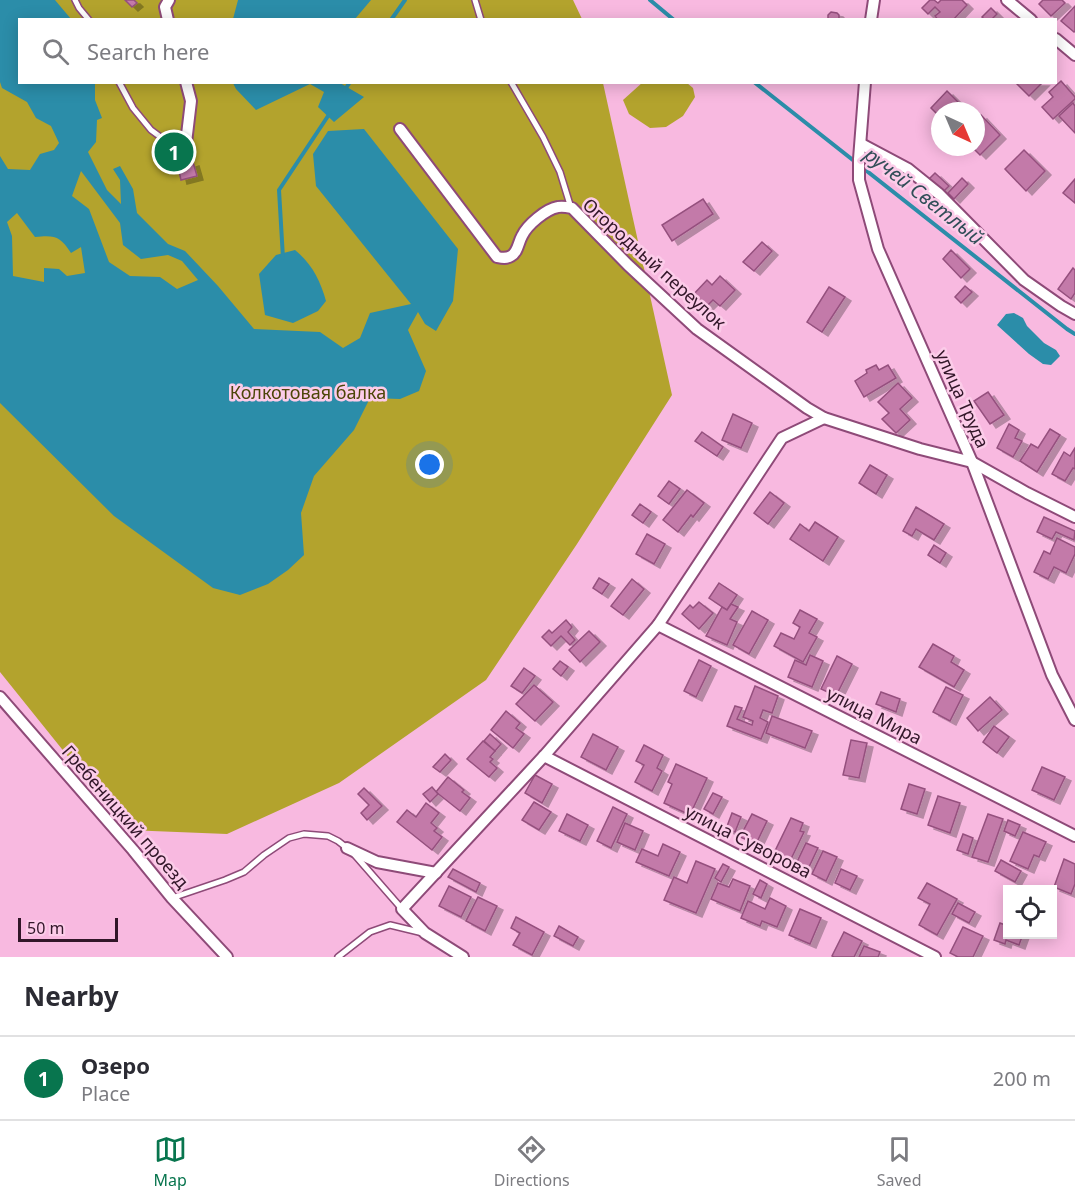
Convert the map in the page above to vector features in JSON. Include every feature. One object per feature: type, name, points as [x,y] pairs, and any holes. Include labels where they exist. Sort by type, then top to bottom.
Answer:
[{"type":"street","points":[[168,18],[165,8],[169,0]]},
{"type":"street","points":[[872,18],[874,0]]},
{"type":"street","points":[[1007,0],[1029,18]]},
{"type":"street","points":[[1057,40],[1075,55]]},
{"type":"street","points":[[186,143],[191,101],[187,84]]},
{"type":"street","name":"улица Труда","points":[[865,84],[859,176],[878,249],[972,462],[1052,675],[1075,720]]},
{"type":"street","name":"Огородный переулок","points":[[400,129],[498,257],[505,259],[512,256],[530,224],[545,212],[555,207],[572,208],[628,265],[697,329],[798,402],[824,418],[920,449],[972,462],[1075,517]]},
{"type":"street","points":[[861,144],[908,169],[939,194],[1024,280],[1075,314]]},
{"type":"street","points":[[463,957],[425,933],[402,909],[544,756],[658,625],[782,438],[824,418]]},
{"type":"street","name":"улица Мира","points":[[658,625],[1075,836]]},
{"type":"street","name":"Гребеницкий проезд","points":[[0,698],[172,898],[227,957]]},
{"type":"street","name":"улица Суворова","points":[[544,756],[935,957]]},
{"type":"street","points":[[347,848],[377,862],[436,873]]},
{"type":"lane","points":[[75,0],[87,18]]},
{"type":"lane","points":[[475,0],[480,18]]},
{"type":"lane","points":[[120,84],[133,108],[151,130],[170,144],[186,143]]},
{"type":"lane","points":[[512,84],[560,172],[572,208]]},
{"type":"lane","points":[[172,898],[244,872],[289,838],[304,834],[328,836],[338,841],[355,855],[402,909]]},
{"type":"lane","points":[[338,957],[370,932],[390,925],[425,933]]},
{"type":"green space","name":"Колкотовая балка","points":[[0,0],[573,0],[582,18],[18,18],[18,84],[603,84],[672,395],[577,544],[486,680],[339,783],[227,834],[127,830],[0,672]]},
{"type":"green space","points":[[641,84],[688,84],[693,88],[695,97],[683,116],[666,127],[650,128],[629,114],[623,100]]},
{"type":"water","points":[[0,0],[55,0],[70,18],[18,18],[18,84],[95,84],[95,100],[102,118],[97,120],[96,142],[88,152],[107,190],[121,204],[120,180],[113,169],[120,166],[133,189],[137,213],[168,244],[185,251],[254,329],[320,332],[343,348],[360,338],[370,313],[411,304],[316,186],[313,154],[328,131],[364,129],[458,249],[453,301],[436,331],[425,324],[418,312],[408,330],[426,371],[419,391],[400,399],[370,398],[354,430],[314,476],[301,513],[304,555],[268,584],[240,595],[213,588],[114,516],[0,403],[0,156],[8,169],[30,170],[40,154],[54,150],[59,143],[51,126],[36,118],[27,102],[2,88],[0,82]],"holes":[[[81,171],[120,223],[123,245],[141,259],[168,255],[182,261],[198,280],[177,289],[160,277],[130,276],[109,262],[89,209],[72,196]],[[17,213],[35,237],[56,238],[64,243],[71,253],[81,247],[85,273],[67,276],[59,269],[44,268],[44,282],[13,276],[12,236],[7,222]]]},
{"type":"water","points":[[238,0],[371,0],[356,18],[233,18]]},
{"type":"water","points":[[234,84],[310,84],[256,110]]},
{"type":"water","points":[[310,84],[342,84],[364,97],[334,122],[318,107],[324,92]]},
{"type":"water","points":[[295,250],[315,273],[326,301],[318,311],[293,323],[265,315],[259,274],[276,255]]},
{"type":"water","points":[[1014,313],[1023,318],[1027,326],[1044,343],[1056,350],[1060,356],[1051,365],[1043,364],[1029,354],[997,325],[1006,314]]},
{"type":"building","points":[[125,0],[134,0],[137,3],[132,7]]},
{"type":"building","points":[[930,0],[938,3],[941,0],[962,0],[967,5],[955,18],[936,18],[935,16],[940,12],[935,7],[928,14],[922,8]]},
{"type":"building","points":[[1043,0],[1062,0],[1065,3],[1051,16],[1039,4]]},
{"type":"building","points":[[1075,6],[1075,31],[1074,32],[1061,21]]},
{"type":"building","points":[[991,8],[997,14],[993,18],[982,17]]},
{"type":"building","points":[[831,12],[837,13],[839,18],[828,18]]},
{"type":"building","points":[[1061,81],[1075,99],[1053,119],[1042,107],[1053,97],[1049,92]]},
{"type":"building","points":[[1017,84],[1041,84],[1029,96]]},
{"type":"building","points":[[947,91],[958,102],[937,102]]},
{"type":"building","points":[[1073,103],[1075,106],[1075,133],[1059,116]]},
{"type":"building","points":[[985,119],[1000,135],[985,150]]},
{"type":"building","points":[[1024,150],[1045,171],[1026,191],[1005,169]]},
{"type":"building","points":[[193,162],[197,176],[181,180],[178,167]]},
{"type":"building","points":[[935,173],[949,186],[943,192],[929,179]]},
{"type":"building","points":[[962,178],[968,184],[954,199],[948,193]]},
{"type":"building","points":[[1075,179],[1075,203],[1063,193]]},
{"type":"building","points":[[703,199],[713,214],[672,241],[662,225]]},
{"type":"building","points":[[762,242],[772,251],[754,271],[743,262]]},
{"type":"building","points":[[951,250],[970,269],[961,278],[943,259]]},
{"type":"building","points":[[1073,268],[1075,270],[1075,293],[1071,299],[1058,289]]},
{"type":"building","points":[[720,276],[735,290],[720,306],[713,300],[705,308],[692,296],[707,280],[712,285]]},
{"type":"building","points":[[965,286],[972,292],[961,303],[955,297]]},
{"type":"building","points":[[829,287],[845,297],[822,332],[807,322]]},
{"type":"building","points":[[876,365],[879,370],[888,365],[896,378],[864,397],[855,381],[867,373],[866,370]]},
{"type":"building","points":[[898,383],[912,398],[900,409],[910,420],[896,433],[882,419],[889,413],[878,402]]},
{"type":"building","points":[[988,392],[1004,415],[990,424],[974,401]]},
{"type":"building","points":[[733,414],[752,423],[741,448],[722,440]]},
{"type":"building","points":[[1009,424],[1019,430],[1015,438],[1022,441],[1013,457],[997,448]]},
{"type":"building","points":[[1050,429],[1060,435],[1037,472],[1020,461],[1031,444],[1038,448]]},
{"type":"building","points":[[702,432],[723,447],[717,456],[695,441]]},
{"type":"building","points":[[1075,448],[1075,469],[1073,468],[1065,481],[1052,474],[1064,452],[1070,456]]},
{"type":"building","points":[[870,465],[887,475],[876,494],[859,483]]},
{"type":"building","points":[[669,481],[680,489],[669,504],[658,496]]},
{"type":"building","points":[[687,490],[704,503],[678,532],[663,520]]},
{"type":"building","points":[[770,492],[784,503],[768,524],[754,513]]},
{"type":"building","points":[[640,504],[651,512],[643,523],[632,515]]},
{"type":"building","points":[[916,507],[944,524],[934,540],[916,529],[912,536],[903,531]]},
{"type":"building","points":[[1044,517],[1075,531],[1074,540],[1056,532],[1052,539],[1037,532]]},
{"type":"building","points":[[815,522],[838,537],[823,561],[790,539],[800,524],[809,531]]},
{"type":"building","points":[[647,534],[665,544],[654,564],[636,554]]},
{"type":"building","points":[[1057,538],[1075,547],[1075,554],[1066,573],[1054,567],[1048,579],[1034,572],[1044,551],[1050,554]]},
{"type":"building","points":[[934,545],[946,553],[940,563],[928,555]]},
{"type":"building","points":[[599,578],[609,584],[602,594],[593,588]]},
{"type":"building","points":[[632,579],[644,589],[623,615],[611,606]]},
{"type":"building","points":[[719,583],[737,595],[727,610],[709,598]]},
{"type":"building","points":[[699,602],[713,613],[699,629],[682,614],[690,605],[693,608]]},
{"type":"building","points":[[731,604],[738,607],[730,619],[737,622],[727,645],[706,636],[722,607],[727,610]]},
{"type":"building","points":[[800,610],[817,619],[809,633],[817,637],[803,662],[774,646],[781,633],[794,639],[800,627],[793,623]]},
{"type":"building","points":[[752,611],[768,620],[749,654],[733,645]]},
{"type":"building","points":[[566,620],[572,627],[568,632],[575,640],[570,645],[561,636],[551,646],[542,637],[549,630],[552,633]]},
{"type":"building","points":[[589,631],[600,642],[580,662],[569,650]]},
{"type":"building","points":[[933,644],[954,656],[951,662],[964,670],[954,687],[919,667]]},
{"type":"building","points":[[810,655],[823,661],[812,687],[788,677],[795,660],[806,665]]},
{"type":"building","points":[[837,656],[852,664],[836,696],[821,689]]},
{"type":"building","points":[[699,660],[711,666],[696,697],[684,691]]},
{"type":"building","points":[[560,661],[568,667],[561,676],[553,669]]},
{"type":"building","points":[[524,668],[535,676],[522,693],[511,686]]},
{"type":"building","points":[[534,685],[553,702],[535,721],[516,704]]},
{"type":"building","points":[[755,686],[778,696],[772,713],[763,710],[760,718],[768,722],[761,739],[727,726],[735,706],[742,708],[737,719],[752,725],[753,721],[743,717]]},
{"type":"building","points":[[946,687],[963,695],[950,721],[933,712]]},
{"type":"building","points":[[881,692],[900,699],[896,712],[876,704]]},
{"type":"building","points":[[990,697],[1002,710],[978,731],[967,718]]},
{"type":"building","points":[[506,711],[520,723],[516,728],[524,734],[513,748],[491,730]]},
{"type":"building","points":[[772,716],[812,731],[805,748],[766,733]]},
{"type":"building","points":[[994,726],[1009,737],[997,753],[983,742]]},
{"type":"building","points":[[490,734],[501,744],[495,751],[484,741]]},
{"type":"building","points":[[593,734],[618,747],[606,770],[581,757]]},
{"type":"building","points":[[851,740],[867,743],[859,778],[843,775]]},
{"type":"building","points":[[483,741],[495,751],[490,757],[493,759],[490,762],[497,768],[489,777],[467,759]]},
{"type":"building","points":[[644,745],[663,755],[657,768],[662,771],[652,791],[635,782],[644,765],[636,761]]},
{"type":"building","points":[[445,754],[451,760],[440,772],[433,767]]},
{"type":"building","points":[[676,764],[707,778],[690,815],[664,803],[672,784],[668,782]]},
{"type":"building","points":[[1042,767],[1065,777],[1054,800],[1032,790]]},
{"type":"building","points":[[535,775],[552,784],[542,803],[525,793]]},
{"type":"building","points":[[448,777],[470,798],[460,811],[436,792]]},
{"type":"building","points":[[909,784],[925,789],[917,814],[901,809]]},
{"type":"building","points":[[432,787],[438,794],[430,802],[423,794]]},
{"type":"building","points":[[364,788],[382,806],[367,820],[361,813],[369,805],[358,794]]},
{"type":"building","points":[[713,793],[722,797],[713,814],[704,809]]},
{"type":"building","points":[[938,796],[960,803],[950,833],[928,825]]},
{"type":"building","points":[[534,802],[551,812],[539,830],[522,820]]},
{"type":"building","points":[[426,803],[439,813],[431,823],[437,828],[434,831],[442,837],[432,850],[397,822],[407,810],[416,817]]},
{"type":"building","points":[[613,807],[627,814],[611,848],[597,841]]},
{"type":"building","points":[[732,813],[741,817],[735,832],[726,829]]},
{"type":"building","points":[[567,814],[588,825],[580,841],[559,831]]},
{"type":"building","points":[[752,814],[767,821],[756,844],[740,837]]},
{"type":"building","points":[[988,814],[1003,819],[988,862],[972,857]]},
{"type":"building","points":[[791,818],[803,823],[800,831],[804,832],[790,861],[774,853]]},
{"type":"building","points":[[1008,820],[1020,825],[1015,836],[1004,831]]},
{"type":"building","points":[[625,823],[643,831],[635,850],[617,842]]},
{"type":"building","points":[[1023,832],[1046,842],[1039,857],[1034,855],[1028,869],[1010,861]]},
{"type":"building","points":[[963,834],[973,838],[968,854],[957,850]]},
{"type":"building","points":[[806,843],[818,848],[808,869],[796,864]]},
{"type":"building","points":[[663,844],[680,852],[669,876],[636,862],[642,849],[658,856]]},
{"type":"building","points":[[823,851],[837,857],[826,881],[812,874]]},
{"type":"building","points":[[1064,859],[1075,864],[1075,884],[1071,894],[1055,885]]},
{"type":"building","points":[[1001,860],[1021,871],[1015,882],[995,871]]},
{"type":"building","points":[[696,861],[715,869],[696,913],[664,900],[674,877],[687,883]]},
{"type":"building","points":[[723,864],[729,867],[721,882],[715,878]]},
{"type":"building","points":[[453,869],[480,883],[476,892],[448,877]]},
{"type":"building","points":[[841,869],[857,876],[850,890],[835,883]]},
{"type":"building","points":[[733,879],[750,886],[740,911],[711,899],[718,883],[729,887]]},
{"type":"building","points":[[760,880],[767,884],[761,898],[753,894]]},
{"type":"building","points":[[927,883],[957,899],[937,935],[919,925],[930,904],[918,898]]},
{"type":"building","points":[[449,886],[471,897],[461,917],[439,906]]},
{"type":"building","points":[[478,897],[497,906],[485,931],[466,921]]},
{"type":"building","points":[[770,898],[786,906],[777,927],[762,921],[760,926],[741,918],[748,901],[765,909]]},
{"type":"building","points":[[958,903],[975,912],[969,923],[952,914]]},
{"type":"building","points":[[800,909],[821,918],[810,944],[789,935]]},
{"type":"building","points":[[516,917],[544,932],[532,955],[513,945],[520,933],[511,928]]},
{"type":"building","points":[[1000,923],[1003,924],[1003,939],[1021,939],[1019,945],[1006,940],[1005,944],[994,940]]},
{"type":"building","points":[[559,926],[578,937],[573,946],[554,936]]},
{"type":"building","points":[[963,927],[983,936],[973,957],[958,957],[950,953]]},
{"type":"building","points":[[844,932],[862,941],[854,957],[834,957],[832,956]]},
{"type":"building","points":[[864,946],[880,952],[878,957],[859,957]]},
{"type":"waterway","points":[[392,18],[405,0]]},
{"type":"waterway","name":"ручей Светлый","points":[[650,0],[672,18]]},
{"type":"waterway","points":[[344,91],[349,84]]},
{"type":"waterway","name":"ручей Светлый","points":[[757,84],[1075,334]]},
{"type":"waterway","points":[[283,258],[279,190],[330,113]]},
{"type":"place","name":"Озеро","points":[[174,152]]}]
